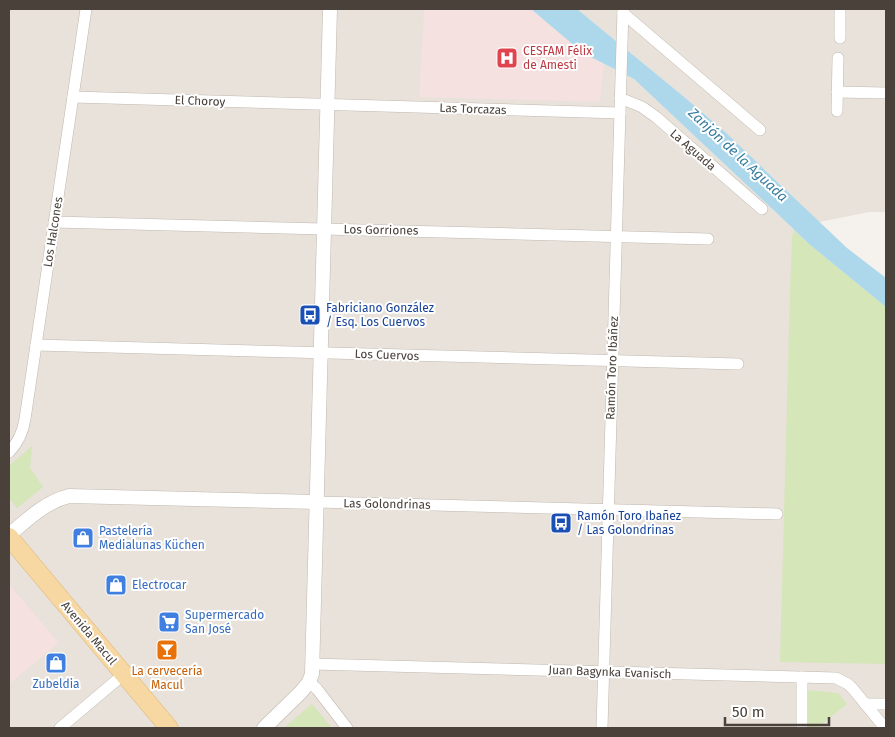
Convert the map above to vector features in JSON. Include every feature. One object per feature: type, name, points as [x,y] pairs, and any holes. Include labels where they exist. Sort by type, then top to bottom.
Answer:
[{"type":"main road","name":"Avenida Macul","points":[[9,536],[168,728]]},
{"type":"street","name":"Los Halcones","points":[[9,452],[16,444],[24,427],[86,9]]},
{"type":"street","points":[[264,728],[310,682],[312,664],[329,9]]},
{"type":"street","points":[[840,9],[840,38]]},
{"type":"street","points":[[623,11],[760,130]]},
{"type":"street","name":"Ramón Toro Ibáñez","points":[[602,728],[623,11]]},
{"type":"street","points":[[837,111],[838,58]]},
{"type":"street","points":[[837,92],[886,93]]},
{"type":"street","name":"La Aguada","points":[[620,93],[656,117],[762,209]]},
{"type":"street","name":"El Choroy","points":[[73,97],[327,105]]},
{"type":"street","name":"Las Torcazas","points":[[327,105],[620,113]]},
{"type":"street","name":"Los Gorriones","points":[[54,222],[708,239]]},
{"type":"street","name":"Los Cuervos","points":[[36,345],[738,364]]},
{"type":"street","name":"Las Golondrinas","points":[[9,536],[42,508],[51,502],[69,496],[777,514]]},
{"type":"street","name":"Juan Bagynka Evanisch","points":[[312,664],[836,678],[853,688],[886,728]]},
{"type":"street","points":[[60,728],[124,674]]},
{"type":"street","points":[[802,677],[802,728]]},
{"type":"street","points":[[310,682],[346,728]]},
{"type":"street","points":[[865,704],[886,704]]},
{"type":"shaded area","points":[[9,9],[531,9],[583,53],[634,79],[809,244],[886,307],[886,728],[9,728]]},
{"type":"shaded area","name":"CESFAM Félix de Amesti","points":[[424,9],[531,9],[583,53],[604,64],[600,102],[419,97]]},
{"type":"shaded area","points":[[577,9],[886,9],[886,212],[869,212],[819,222],[774,178],[683,96]]},
{"type":"shaded area","points":[[9,584],[59,643],[9,684]]},
{"type":"green space","points":[[794,230],[886,307],[886,664],[780,662],[790,292],[792,237]]},
{"type":"green space","points":[[32,446],[30,468],[43,487],[17,508],[9,498],[9,466]]},
{"type":"green space","points":[[807,690],[838,693],[847,704],[817,728],[807,728]]},
{"type":"green space","points":[[312,704],[332,728],[284,728]]},
{"type":"water","name":"Zanjón de la Aguada","points":[[531,9],[577,9],[683,96],[725,132],[847,248],[886,278],[886,307],[809,244],[634,79],[583,53]]},
{"type":"place","name":"CESFAM Félix de Amesti","points":[[507,58]]},
{"type":"place","name":"Fabriciano González / Esq. Los Cuervos","points":[[310,315]]},
{"type":"place","name":"Ramón Toro Ibañez / Las Golondrinas","points":[[561,523]]},
{"type":"place","name":"Pastelería Medialunas Küchen","points":[[83,538]]},
{"type":"place","name":"Electrocar","points":[[116,585]]},
{"type":"place","name":"Supermercado San José","points":[[169,622]]},
{"type":"place","name":"La cervecería Macul","points":[[167,650]]},
{"type":"place","name":"Zubeldia","points":[[56,663]]}]
